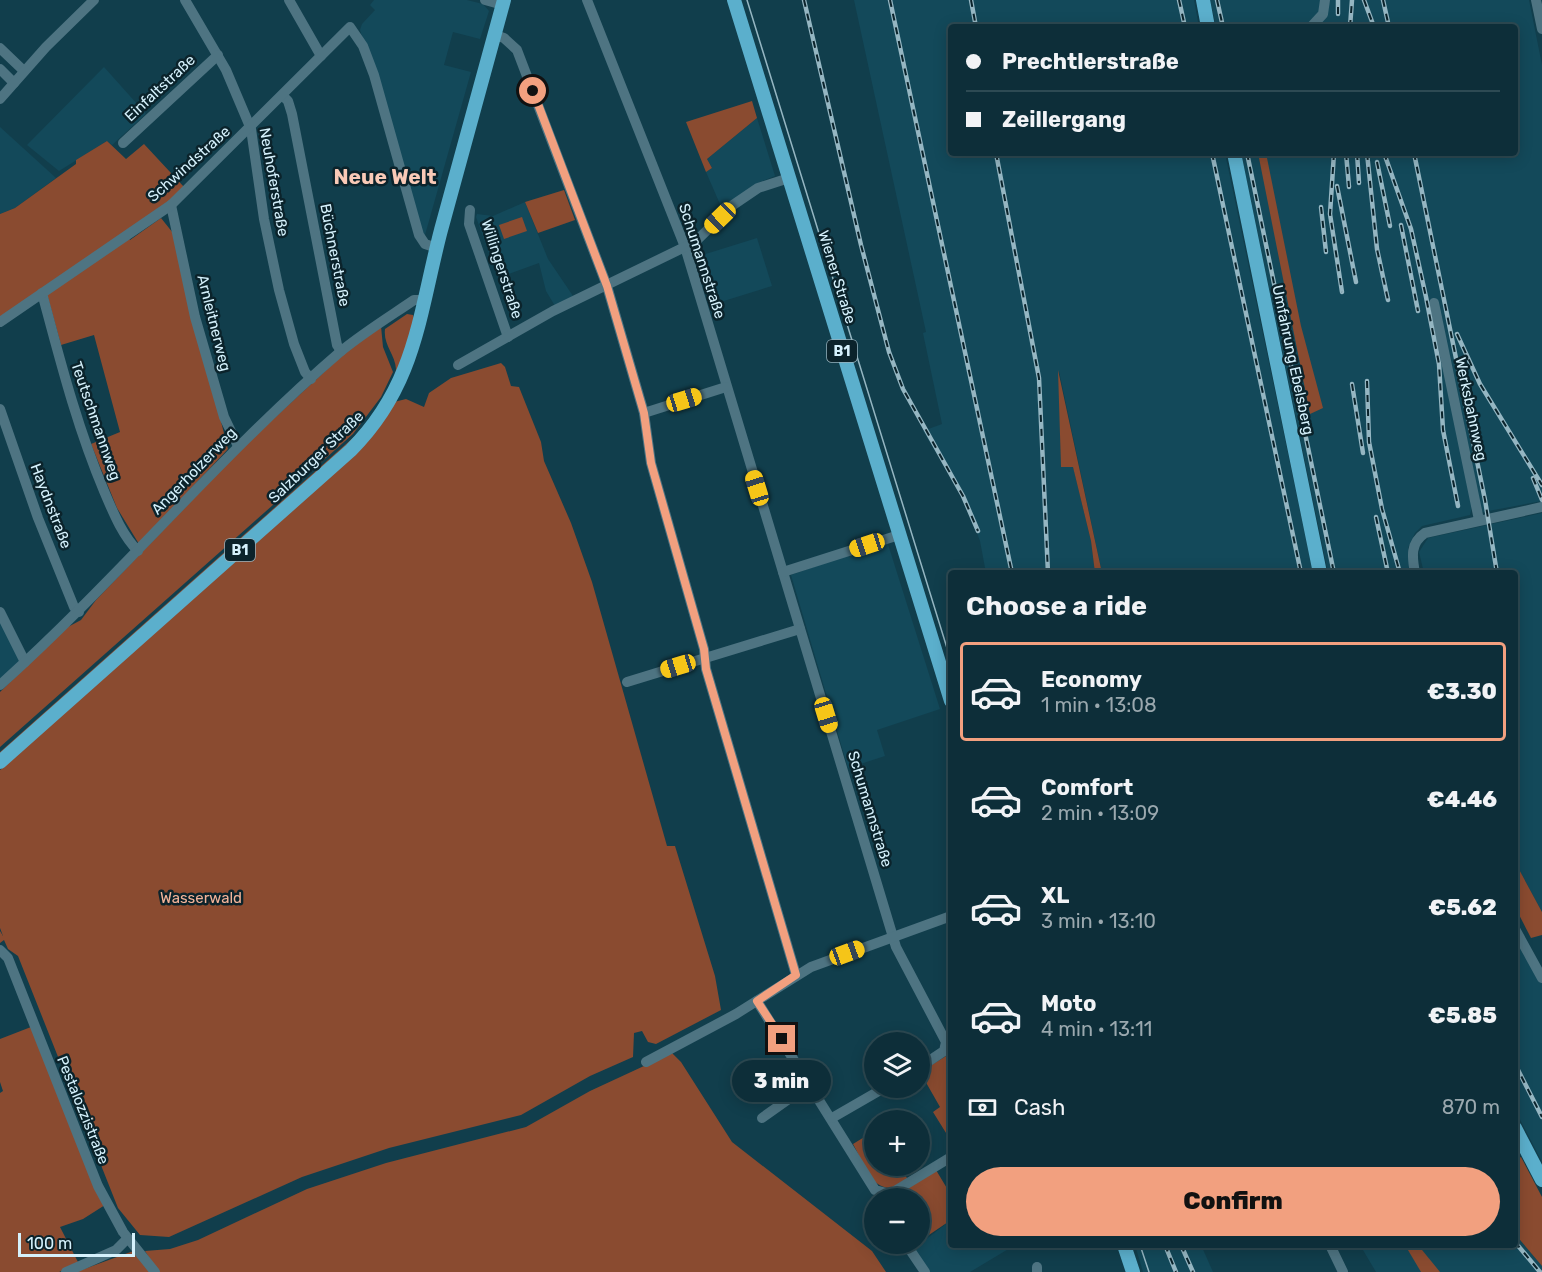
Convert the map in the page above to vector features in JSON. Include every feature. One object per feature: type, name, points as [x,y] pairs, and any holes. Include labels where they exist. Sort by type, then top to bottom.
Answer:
[{"type":"main road","name":"Wiener Straße","points":[[734,0],[948,692]]},
{"type":"main road","points":[[1203,0],[1207,24]]},
{"type":"main road","name":"Salzburger Straße","points":[[0,762],[368,433],[400,383],[425,300],[504,3]]},
{"type":"main road","name":"Umfahrung Ebelsberg","points":[[1235,156],[1319,570]]},
{"type":"main road","points":[[1518,1134],[1542,1180]]},
{"type":"main road","points":[[1125,1248],[1133,1272]]},
{"type":"street","points":[[0,99],[24,71],[94,0]]},
{"type":"street","name":"Neuhoferstraße","points":[[185,0],[218,55],[237,94],[250,129],[264,219],[279,290],[294,344],[305,372],[311,379]]},
{"type":"street","points":[[289,0],[321,56]]},
{"type":"street","points":[[485,0],[504,3]]},
{"type":"street","name":"Schumannstraße","points":[[587,0],[685,247],[893,936],[943,1034],[946,1047],[930,1061]]},
{"type":"street","points":[[1314,24],[1323,14],[1325,0]]},
{"type":"street","points":[[1536,0],[1542,29]]},
{"type":"street","name":"Schwindstraße","points":[[0,322],[171,205],[250,129],[350,27],[363,46],[374,75],[419,235],[425,244],[437,248]]},
{"type":"street","points":[[495,35],[504,38],[517,50],[607,286],[644,413],[651,463],[796,975]]},
{"type":"street","points":[[0,48],[24,71]]},
{"type":"street","name":"Einfaltstraße","points":[[123,143],[218,55]]},
{"type":"street","points":[[0,69],[14,83]]},
{"type":"street","name":"Büchnerstraße","points":[[283,96],[292,114],[337,345],[341,351]]},
{"type":"street","name":"Willingerstraße","points":[[458,365],[508,337],[695,242],[733,206],[758,188],[789,178]]},
{"type":"street","name":"Arnleitnerweg","points":[[171,205],[195,317],[224,417],[238,446]]},
{"type":"street","name":"Willingerstraße","points":[[470,210],[469,224],[508,337]]},
{"type":"street","name":"Teutschmannweg","points":[[42,293],[66,384],[89,452],[121,526],[138,551]]},
{"type":"street","name":"Angerholzerweg","points":[[0,685],[79,612],[238,446],[341,351],[414,300],[425,300]]},
{"type":"street","name":"Werksbahnweg","points":[[1434,303],[1479,520]]},
{"type":"street","points":[[644,413],[726,387]]},
{"type":"street","name":"Haydnstraße","points":[[0,409],[38,518],[74,607],[79,612]]},
{"type":"street","points":[[1415,570],[1413,547],[1419,536],[1432,530],[1542,507]]},
{"type":"street","points":[[783,572],[898,535]]},
{"type":"street","points":[[0,612],[25,662]]},
{"type":"street","points":[[627,682],[800,629]]},
{"type":"street","points":[[646,1062],[757,1001],[796,975],[830,960],[948,917]]},
{"type":"street","points":[[1518,934],[1542,978]]},
{"type":"street","name":"Pestalozzistraße","points":[[0,950],[8,958],[85,1157],[106,1203],[127,1239],[139,1250],[155,1272]]},
{"type":"street","points":[[757,1001],[832,1118],[872,1187],[879,1193],[890,1194],[897,1191],[948,1159]]},
{"type":"street","points":[[762,1118],[810,1084]]},
{"type":"street","points":[[832,1118],[867,1098]]},
{"type":"street","points":[[66,1272],[116,1250],[127,1239]]},
{"type":"street","points":[[1331,1248],[1343,1272]]},
{"type":"street","points":[[913,1254],[925,1272]]},
{"type":"shaded area","points":[[374,0],[467,0],[483,4],[489,11],[480,39],[453,32],[444,65],[471,72],[425,235],[422,235],[360,30],[362,24],[375,10],[370,5]]},
{"type":"shaded area","points":[[854,0],[1194,0],[1198,24],[948,24],[948,156],[1226,156],[1312,570],[1101,570],[1059,371],[1061,466],[1073,466],[1091,541],[1095,570],[985,570],[980,541],[964,499],[923,431],[942,424],[923,333],[926,332]]},
{"type":"shaded area","points":[[1210,0],[1321,0],[1319,13],[1308,24],[1215,24]]},
{"type":"shaded area","points":[[1330,0],[1529,0],[1542,65],[1542,501],[1483,512],[1472,507],[1470,515],[1422,526],[1415,533],[1408,548],[1411,570],[1327,570],[1242,156],[1518,156],[1518,24],[1320,24],[1326,17]]},
{"type":"shaded area","points":[[104,67],[146,114],[112,145],[107,141],[59,171],[27,145]]},
{"type":"shaded area","points":[[757,118],[775,176],[760,182],[723,211],[706,172],[712,168],[707,159]]},
{"type":"shaded area","points":[[0,127],[56,178],[15,208],[0,214]]},
{"type":"shaded area","points":[[525,202],[548,259],[573,296],[555,306],[546,291],[539,263],[498,278],[476,217],[477,214],[493,216]]},
{"type":"shaded area","points":[[757,238],[772,286],[711,305],[696,257]]},
{"type":"shaded area","points":[[1542,513],[1542,912],[1518,868],[1518,570],[1423,570],[1419,552],[1428,538]]},
{"type":"shaded area","points":[[887,541],[940,709],[877,730],[885,756],[848,768],[791,575]]},
{"type":"shaded area","points":[[0,616],[21,662],[0,679]]},
{"type":"shaded area","points":[[1518,940],[1542,982],[1542,1162],[1518,1116]]},
{"type":"shaded area","points":[[948,1222],[948,1248],[1010,1248],[970,1272],[930,1272],[918,1254],[930,1254],[930,1236]]},
{"type":"shaded area","points":[[1518,1238],[1542,1266],[1542,1272],[1376,1272],[1362,1248],[1518,1248]]},
{"type":"shaded area","points":[[1136,1248],[1202,1248],[1213,1272],[1143,1272]]},
{"type":"green space","points":[[752,101],[757,118],[707,159],[712,168],[706,172],[686,122]]},
{"type":"green space","points":[[107,141],[126,159],[144,144],[184,187],[169,201],[125,232],[130,240],[161,218],[173,233],[228,449],[139,544],[117,508],[91,444],[120,432],[94,335],[61,345],[45,287],[0,317],[0,214],[15,208],[76,164],[76,160]]},
{"type":"green space","points":[[1259,156],[1267,156],[1301,326],[1323,408],[1310,414]]},
{"type":"green space","points":[[564,190],[575,220],[538,233],[525,202]]},
{"type":"green space","points":[[522,217],[527,231],[504,239],[499,225]]},
{"type":"green space","points":[[407,314],[413,315],[414,329],[404,364],[385,401],[354,443],[0,756],[0,752],[355,436],[380,405],[395,377],[395,364],[386,340],[385,329]]},
{"type":"green space","points":[[381,326],[383,347],[393,372],[381,397],[353,434],[0,747],[0,692],[66,628],[81,620],[96,600],[243,447],[348,350]]},
{"type":"green space","name":"Wasserwald","points":[[501,363],[505,367],[511,386],[519,387],[541,442],[544,461],[571,523],[592,582],[667,846],[675,846],[715,976],[721,1010],[656,1044],[648,1042],[642,1031],[634,1033],[633,1057],[590,1076],[521,1115],[389,1148],[302,1177],[169,1237],[140,1235],[118,1208],[18,956],[8,949],[4,940],[0,943],[0,931],[3,936],[0,928],[0,770],[353,452],[394,402],[406,399],[424,407],[429,393],[451,378]]},
{"type":"green space","points":[[1058,370],[1101,570],[1095,570],[1091,541],[1073,467],[1061,467]]},
{"type":"green space","points":[[1518,868],[1542,912],[1542,935],[1531,938],[1518,913]]},
{"type":"green space","points":[[31,1027],[105,1205],[83,1219],[60,1227],[79,1264],[59,1272],[0,1272],[0,1093],[3,1091],[0,1082],[0,1039]]},
{"type":"green space","points":[[672,1053],[681,1062],[732,1142],[864,1245],[864,1254],[874,1254],[886,1272],[158,1272],[145,1251],[170,1249],[198,1240],[307,1189],[386,1163],[526,1127],[590,1091]]},
{"type":"green space","points":[[948,1055],[948,1136],[933,1112],[940,1107],[930,1090],[930,1066]]},
{"type":"green space","points":[[864,1137],[864,1165],[853,1144]]},
{"type":"green space","points":[[1521,1157],[1542,1197],[1542,1266],[1518,1238],[1518,1158]]},
{"type":"green space","points":[[936,1170],[948,1190],[948,1222],[930,1234],[930,1188],[905,1188],[926,1176],[930,1176]]},
{"type":"green space","points":[[870,1176],[906,1176],[909,1181],[887,1188]]},
{"type":"green space","points":[[1407,1248],[1420,1248],[1440,1272],[1421,1272]]},
{"type":"green space","points":[[136,1250],[151,1272],[76,1272]]},
{"type":"tram line","points":[[747,0],[948,651]]},
{"type":"tram line","points":[[1141,1248],[1149,1272]]},
{"type":"railway","points":[[804,0],[861,245],[889,352],[903,389],[963,496],[978,531]]},
{"type":"railway","points":[[890,0],[1011,570]]},
{"type":"railway","points":[[971,0],[975,24]]},
{"type":"railway","points":[[1179,0],[1184,24]]},
{"type":"railway","points":[[1217,0],[1222,24]]},
{"type":"railway","points":[[1338,0],[1338,14]]},
{"type":"railway","points":[[1350,24],[1352,0]]},
{"type":"railway","points":[[1364,0],[1373,24]]},
{"type":"railway","points":[[1383,0],[1388,24]]},
{"type":"railway","points":[[997,156],[1039,378],[1048,570]]},
{"type":"railway","points":[[1213,156],[1300,570]]},
{"type":"railway","points":[[1248,156],[1333,570]]},
{"type":"railway","points":[[1334,156],[1330,214],[1342,292]]},
{"type":"railway","points":[[1346,156],[1349,187]]},
{"type":"railway","points":[[1357,156],[1359,183]]},
{"type":"railway","points":[[1367,156],[1377,249],[1388,300]]},
{"type":"railway","points":[[1385,156],[1411,229],[1426,297],[1439,364],[1443,430],[1458,506]]},
{"type":"railway","points":[[1415,156],[1485,500],[1497,570]]},
{"type":"railway","points":[[1377,162],[1390,226]]},
{"type":"railway","points":[[1337,186],[1356,282]]},
{"type":"railway","points":[[1321,207],[1326,252]]},
{"type":"railway","points":[[1401,225],[1418,311]]},
{"type":"railway","points":[[1457,334],[1480,384],[1542,485]]},
{"type":"railway","points":[[1367,381],[1369,442],[1382,509],[1399,570]]},
{"type":"railway","points":[[1352,384],[1363,453]]},
{"type":"railway","points":[[1533,478],[1542,500]]},
{"type":"railway","points":[[1376,517],[1387,570]]},
{"type":"railway","points":[[1518,1070],[1542,1117]]},
{"type":"railway","points":[[1518,1246],[1540,1272]]},
{"type":"railway","points":[[1166,1248],[1176,1272]]},
{"type":"railway","points":[[1182,1248],[1193,1272]]},
{"type":"district","name":"Neue Welt","points":[[385,176]]},
{"type":"route","points":[[533,91],[607,286],[644,413],[651,463],[704,649],[706,669],[796,975],[757,1001],[782,1039]]}]
